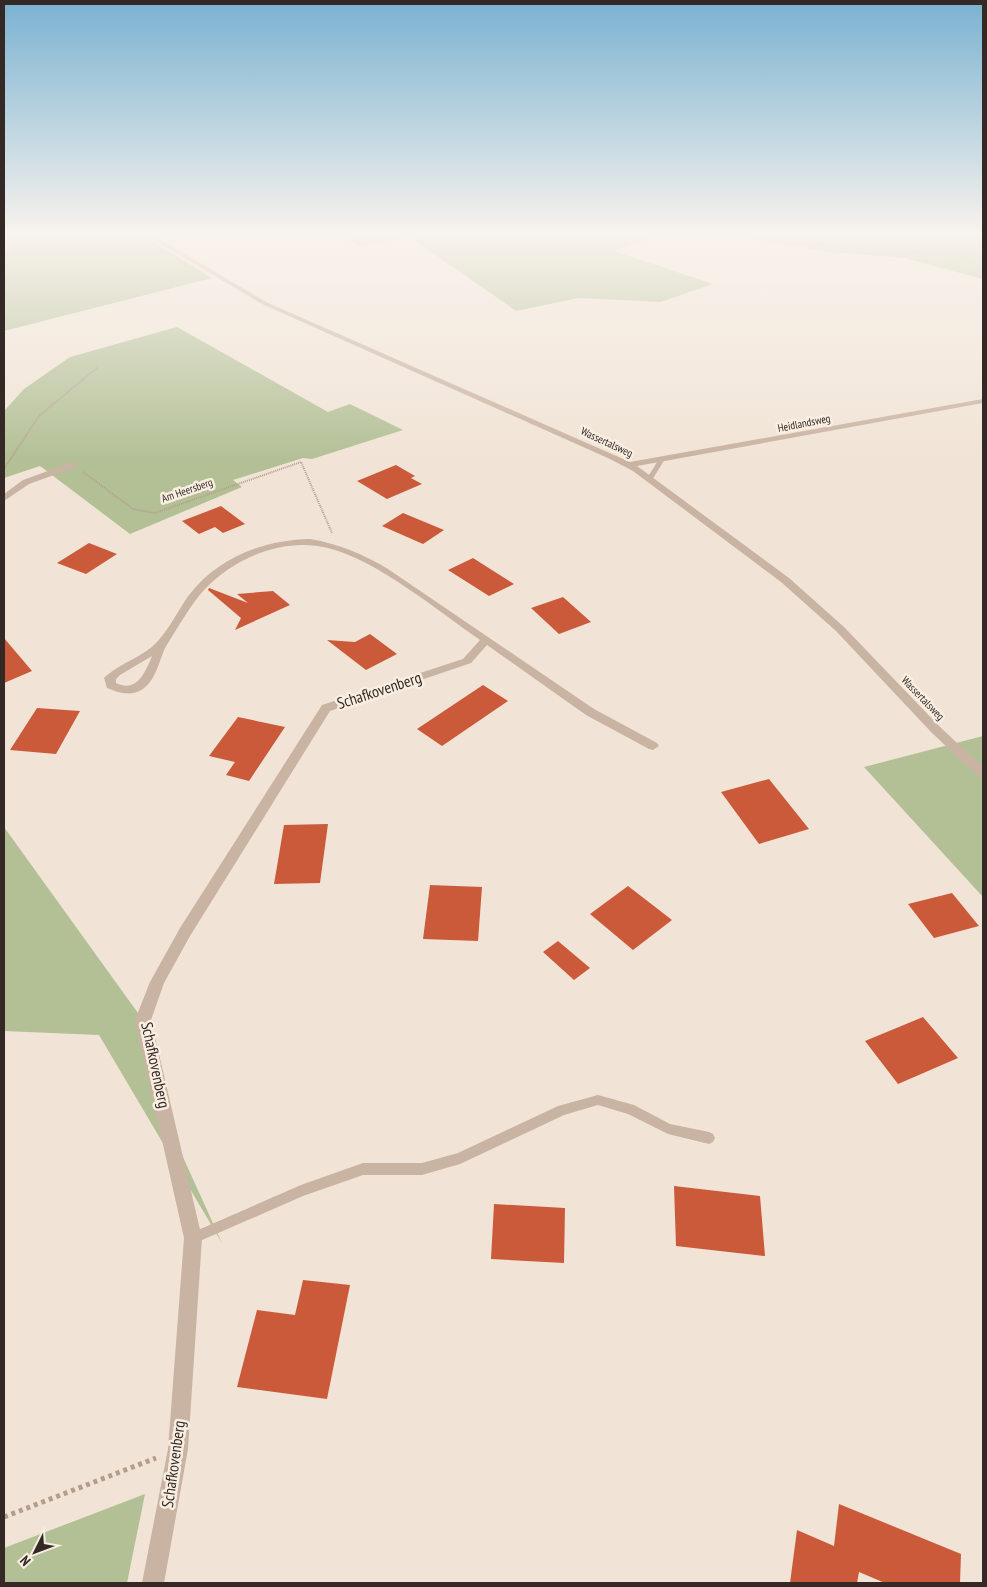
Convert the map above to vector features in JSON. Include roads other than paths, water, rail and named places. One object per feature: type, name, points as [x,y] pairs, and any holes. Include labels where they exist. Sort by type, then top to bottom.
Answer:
[{"type":"street","name":"Wassertalsweg","points":[[278,310],[629,465],[785,580],[840,629],[936,730],[983,774]]},
{"type":"street","name":"Heidlandsweg","points":[[629,465],[776,440],[983,401]]},
{"type":"street","points":[[4,498],[26,482],[73,465]]},
{"type":"street","points":[[162,644],[202,586],[236,559],[260,548],[285,543],[315,543],[347,551],[394,577],[590,712],[653,746]]},
{"type":"street","name":"Schafkovenberg","points":[[153,1583],[178,1449],[193,1238],[144,1020],[157,982],[189,925],[326,708],[467,661],[486,640]]},
{"type":"lane","points":[[649,480],[662,459]]},
{"type":"lane","points":[[193,1238],[301,1191],[363,1169],[422,1169],[460,1158],[562,1110],[598,1100],[630,1109],[668,1129],[708,1138]]}]
